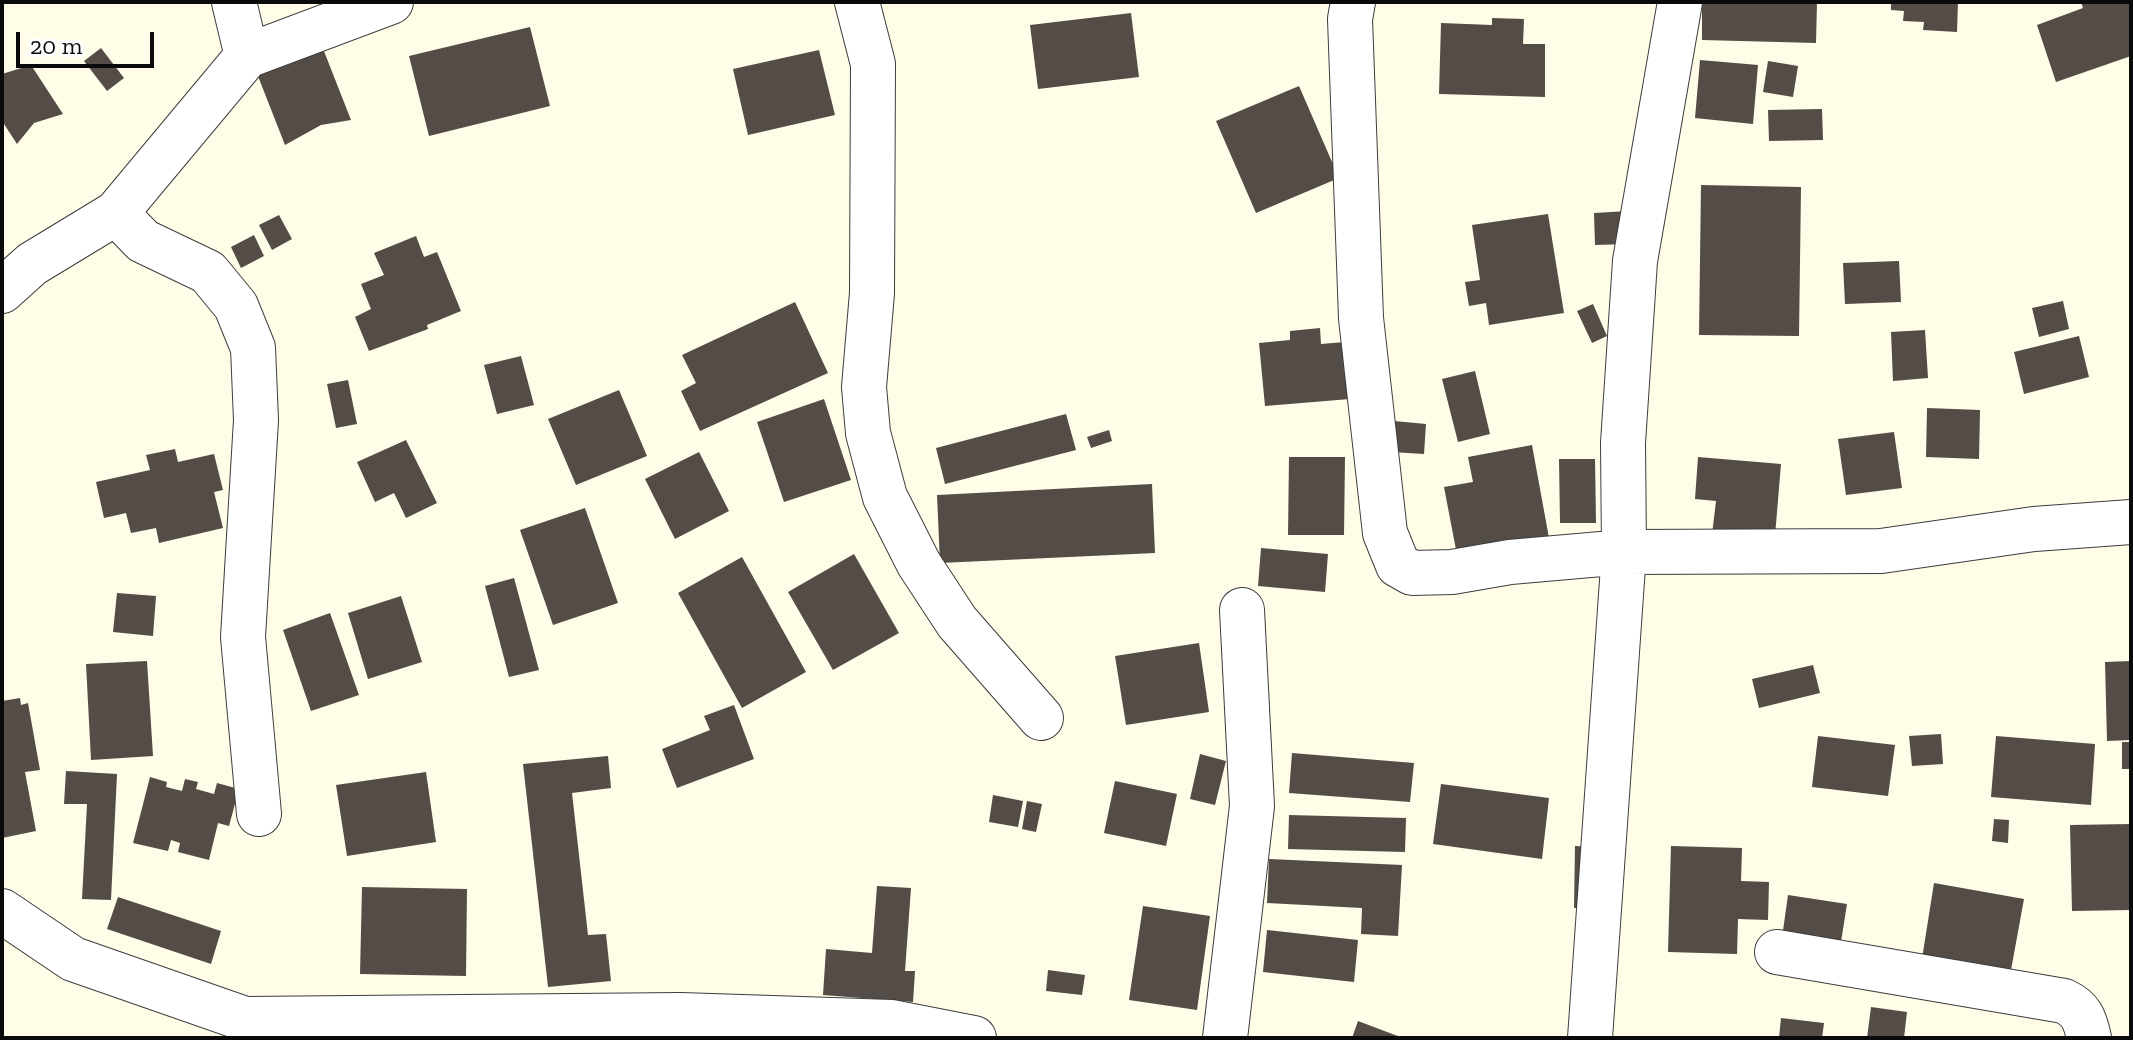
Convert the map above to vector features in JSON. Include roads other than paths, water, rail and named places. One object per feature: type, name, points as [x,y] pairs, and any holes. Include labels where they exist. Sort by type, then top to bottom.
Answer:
[{"type":"street","points":[[234,2],[247,56]]},
{"type":"street","points":[[2,291],[32,264],[116,213],[247,56],[391,2]]},
{"type":"street","points":[[857,2],[873,64],[872,293],[864,387],[868,433],[885,497],[919,564],[957,622],[1041,718]]},
{"type":"street","points":[[1353,2],[1350,19],[1361,318],[1385,533],[1398,565],[1412,573],[1452,572],[1510,562],[1624,552],[1881,551],[2034,529],[2131,522]]},
{"type":"street","points":[[1590,1038],[1594,1016],[1624,552],[1623,443],[1635,261],[1680,2]]},
{"type":"street","points":[[116,213],[143,241],[208,272],[236,306],[253,348],[256,420],[243,637],[259,814]]},
{"type":"street","points":[[1225,1038],[1252,806],[1242,610]]},
{"type":"street","points":[[2,911],[73,959],[245,1019],[681,1015],[892,1022],[974,1038]]},
{"type":"street","points":[[1777,952],[2064,1001],[2077,1008],[2086,1021],[2089,1038]]}]
